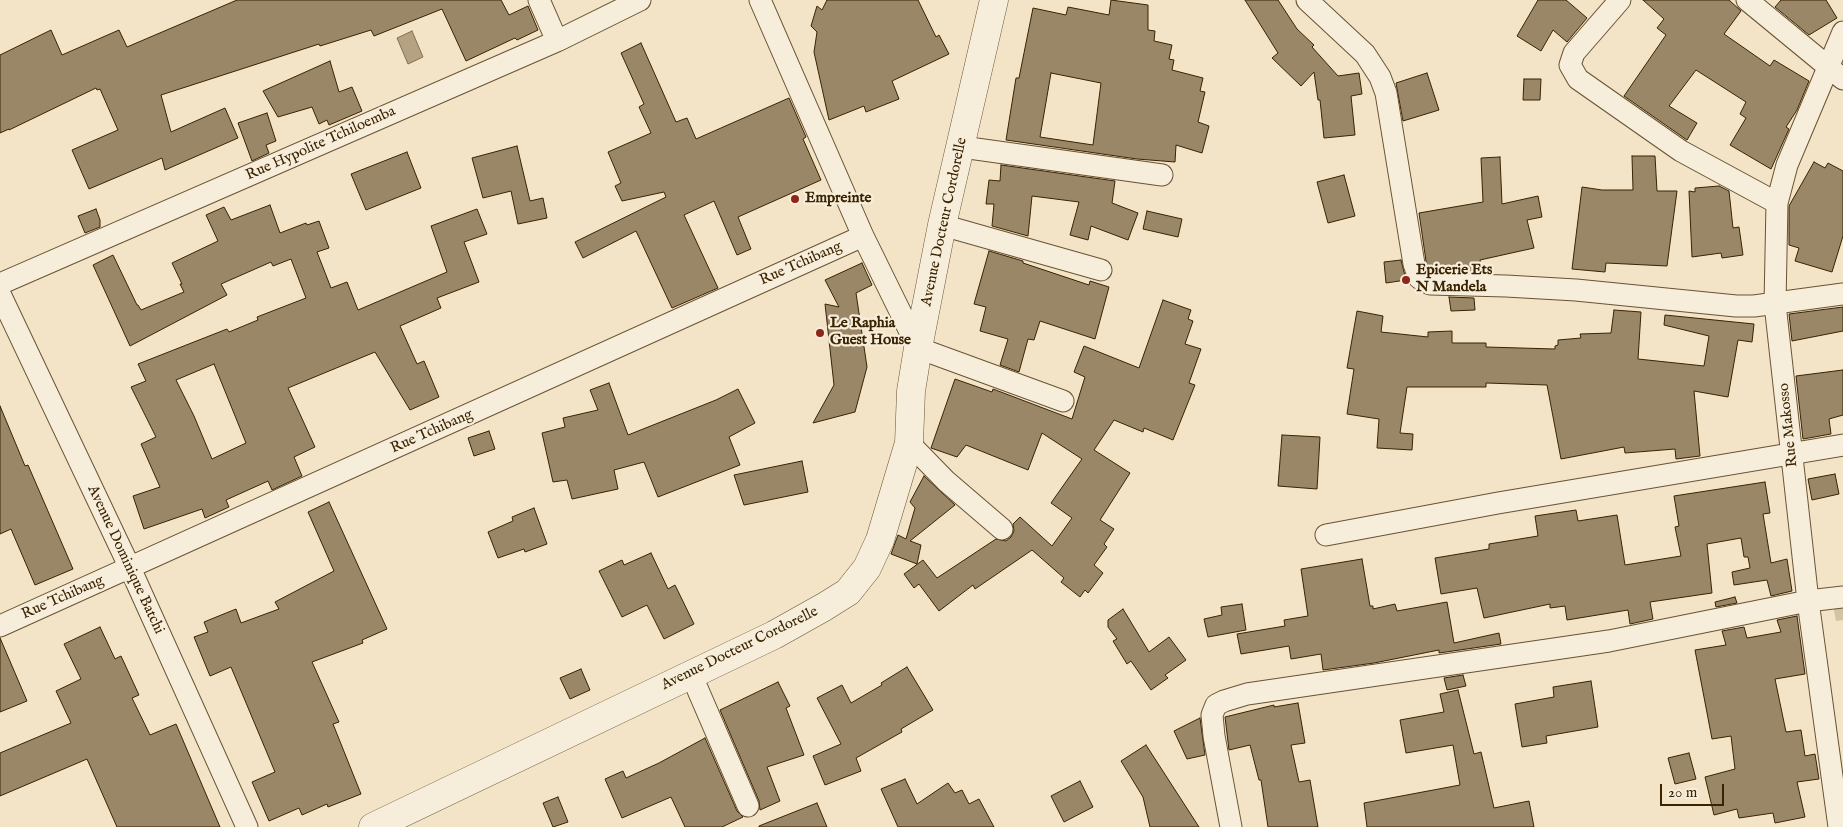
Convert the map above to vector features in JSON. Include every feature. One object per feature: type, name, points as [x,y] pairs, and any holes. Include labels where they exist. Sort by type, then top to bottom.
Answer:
[{"type":"street","points":[[539,0],[557,41]]},
{"type":"street","name":"Rue Hypolite Tchiloemba","points":[[0,284],[557,41],[640,0]]},
{"type":"street","points":[[760,0],[863,236],[918,348],[1063,401]]},
{"type":"street","name":"Avenue Docteur Cordorelle","points":[[373,827],[774,635],[848,592],[867,568],[880,540],[909,443],[911,391],[918,348],[942,225],[962,147],[994,0]]},
{"type":"street","points":[[1307,0],[1365,54],[1380,77],[1386,92],[1414,264],[1419,278],[1430,284],[1576,290],[1736,306],[1775,304],[1843,294]]},
{"type":"street","points":[[1620,0],[1574,53],[1570,65],[1578,78],[1681,151],[1777,203]]},
{"type":"street","points":[[1747,0],[1836,74]]},
{"type":"street","name":"Rue Makosso","points":[[1839,827],[1808,601],[1775,304],[1777,203],[1787,165],[1836,74],[1843,32]]},
{"type":"street","points":[[962,147],[1162,175]]},
{"type":"street","points":[[942,225],[1101,270]]},
{"type":"street","name":"Rue Tchibang","points":[[0,626],[863,236]]},
{"type":"street","name":"Avenue Dominique Batchi","points":[[0,294],[130,568],[248,827]]},
{"type":"street","points":[[909,443],[946,481],[1002,528]]},
{"type":"street","points":[[1326,535],[1843,445]]},
{"type":"street","points":[[1231,827],[1214,736],[1212,715],[1216,705],[1224,701],[1247,694],[1609,641],[1808,601],[1843,597]]},
{"type":"street","points":[[691,674],[748,806]]},
{"type":"street","points":[[1839,827],[1843,826]]},
{"type":"shaded area","points":[[412,31],[423,57],[408,64],[397,38]]},
{"type":"shaded area","points":[[1843,603],[1843,620],[1836,621],[1833,605]]},
{"type":"building","points":[[237,0],[501,0],[509,15],[528,6],[538,30],[517,40],[515,38],[466,61],[442,9],[374,36],[371,30],[320,46],[319,44],[161,95],[171,132],[225,108],[238,138],[165,170],[162,158],[89,189],[72,150],[118,130],[100,89],[97,90],[96,88],[0,133],[0,55],[51,30],[62,55],[119,30],[127,47]]},
{"type":"building","points":[[827,0],[918,0],[936,37],[939,35],[949,54],[892,81],[899,99],[866,112],[864,106],[829,120],[814,52],[817,32],[811,26],[817,6],[822,10]]},
{"type":"building","points":[[1111,0],[1148,5],[1148,30],[1155,31],[1154,41],[1172,45],[1169,59],[1174,60],[1172,70],[1203,78],[1200,91],[1205,92],[1198,122],[1209,126],[1202,153],[1176,145],[1175,162],[1137,159],[1006,140],[1016,78],[1019,78],[1033,8],[1066,15],[1068,7],[1109,15]],"holes":[[[1051,73],[1101,83],[1093,145],[1040,137]]]},
{"type":"building","points":[[1245,0],[1278,0],[1297,29],[1314,45],[1312,47],[1338,76],[1359,73],[1362,94],[1351,96],[1355,135],[1324,138],[1320,100],[1318,100],[1314,72],[1301,86],[1272,58],[1278,53]]},
{"type":"building","points":[[1538,0],[1566,0],[1587,18],[1567,42],[1553,30],[1541,51],[1517,36]]},
{"type":"building","points":[[1643,0],[1729,0],[1741,11],[1724,34],[1770,66],[1774,60],[1809,81],[1797,110],[1786,127],[1789,129],[1771,169],[1730,145],[1746,118],[1740,114],[1746,102],[1696,70],[1669,106],[1697,123],[1687,140],[1624,96],[1666,35],[1657,28],[1664,19]]},
{"type":"building","points":[[1781,0],[1826,0],[1837,18],[1809,35],[1775,7]]},
{"type":"building","points":[[641,43],[676,122],[687,118],[696,139],[789,98],[806,137],[803,139],[821,180],[738,217],[751,249],[737,255],[714,201],[684,215],[718,288],[672,308],[636,231],[583,258],[575,242],[666,197],[664,192],[622,201],[615,186],[621,183],[608,152],[651,133],[639,107],[644,104],[621,53]]},
{"type":"building","points":[[330,61],[339,92],[352,87],[362,111],[329,125],[327,120],[319,124],[312,107],[278,117],[263,91]]},
{"type":"building","points":[[1427,73],[1439,110],[1403,121],[1396,83]]},
{"type":"building","points":[[1524,79],[1541,79],[1540,100],[1523,100]]},
{"type":"building","points":[[267,113],[276,141],[266,145],[269,153],[252,161],[238,123]]},
{"type":"building","points":[[517,146],[530,201],[543,198],[547,218],[518,224],[511,191],[483,198],[472,158]]},
{"type":"building","points":[[407,152],[421,188],[366,210],[351,174]]},
{"type":"building","points":[[1632,156],[1655,156],[1657,191],[1677,191],[1667,266],[1606,263],[1605,272],[1572,269],[1582,187],[1602,190],[1633,190]]},
{"type":"building","points":[[1500,157],[1502,204],[1538,196],[1542,217],[1527,220],[1534,248],[1480,260],[1481,269],[1471,271],[1471,273],[1433,272],[1429,269],[1426,261],[1419,213],[1483,202],[1481,158]]},
{"type":"building","points":[[1814,162],[1825,168],[1828,163],[1843,171],[1843,236],[1832,272],[1795,261],[1799,248],[1789,245],[1789,206]]},
{"type":"building","points":[[1001,165],[1115,181],[1112,203],[1138,213],[1128,240],[1091,226],[1088,240],[1070,235],[1079,202],[1032,196],[1028,236],[992,226],[994,204],[986,204],[989,180],[1000,181]]},
{"type":"building","points":[[1344,175],[1355,216],[1328,223],[1317,182]]},
{"type":"building","points":[[1719,186],[1729,191],[1733,228],[1739,227],[1743,255],[1722,258],[1721,253],[1692,257],[1689,191],[1695,192],[1695,188]]},
{"type":"building","points":[[270,205],[280,233],[306,223],[307,225],[319,221],[329,248],[317,252],[331,288],[347,282],[358,310],[447,272],[431,226],[477,209],[487,234],[464,242],[479,282],[437,298],[441,308],[400,326],[417,364],[424,361],[439,397],[410,410],[375,352],[288,388],[315,447],[294,457],[302,476],[272,490],[268,481],[226,500],[229,507],[205,518],[202,509],[144,529],[133,496],[160,487],[141,444],[156,437],[131,387],[146,381],[138,364],[227,329],[229,332],[258,320],[257,317],[306,298],[291,259],[273,266],[271,262],[221,284],[227,295],[130,346],[93,265],[113,255],[141,310],[184,292],[172,263],[218,241],[206,215],[224,207],[231,220]],"holes":[[[214,364],[246,443],[212,459],[176,380]]]},
{"type":"building","points":[[96,209],[100,220],[100,227],[85,233],[78,216]]},
{"type":"building","points":[[1147,211],[1182,219],[1178,237],[1143,229]]},
{"type":"building","points":[[989,251],[1089,285],[1090,281],[1109,287],[1095,339],[1040,321],[1034,340],[1028,339],[1019,372],[1000,365],[1008,339],[980,331],[986,307],[974,304]]},
{"type":"building","points":[[1401,260],[1406,280],[1386,283],[1384,262]]},
{"type":"building","points":[[862,263],[872,285],[856,293],[867,367],[855,412],[813,423],[834,385],[825,304],[839,307],[825,280]]},
{"type":"building","points":[[1449,297],[1474,298],[1475,310],[1451,311]]},
{"type":"building","points":[[1163,300],[1191,310],[1188,319],[1193,321],[1185,344],[1201,349],[1189,383],[1195,385],[1173,440],[1144,428],[1143,432],[1114,420],[1094,450],[1130,473],[1100,520],[1114,529],[1104,544],[1107,547],[1094,565],[1103,573],[1088,593],[1085,590],[1080,597],[1061,582],[1064,578],[1032,550],[975,589],[973,585],[939,611],[919,584],[914,588],[904,574],[923,560],[937,578],[996,539],[1006,541],[1014,531],[1013,524],[1020,517],[1052,546],[1072,518],[1051,503],[1082,459],[1042,433],[1028,470],[966,445],[957,457],[931,448],[955,379],[992,392],[993,389],[1072,419],[1085,377],[1074,372],[1084,346],[1139,368]]},
{"type":"building","points":[[1843,307],[1843,331],[1792,341],[1789,314]]},
{"type":"building","points":[[1614,310],[1641,312],[1638,359],[1704,366],[1709,336],[1664,325],[1665,315],[1754,324],[1752,342],[1738,340],[1728,397],[1694,391],[1700,456],[1676,459],[1675,449],[1625,453],[1624,447],[1561,459],[1547,385],[1486,383],[1486,387],[1407,387],[1400,433],[1413,434],[1412,450],[1377,448],[1379,419],[1347,414],[1354,369],[1347,368],[1357,311],[1383,316],[1381,332],[1428,337],[1428,332],[1452,331],[1452,343],[1486,343],[1486,347],[1555,349],[1555,346],[1558,345],[1558,340],[1581,338],[1580,334],[1611,333]]},
{"type":"building","points":[[1843,370],[1843,415],[1829,419],[1831,434],[1803,439],[1796,376]]},
{"type":"building","points":[[609,383],[628,435],[716,400],[738,389],[755,423],[729,437],[740,465],[658,497],[644,462],[614,470],[618,489],[572,499],[567,480],[553,482],[542,433],[565,427],[563,418],[598,410],[590,390]]},
{"type":"building","points":[[0,406],[25,466],[28,465],[73,569],[35,585],[11,529],[0,534]]},
{"type":"building","points":[[489,431],[495,449],[474,456],[468,438]]},
{"type":"building","points":[[1282,435],[1320,437],[1317,489],[1278,486]]},
{"type":"building","points":[[802,461],[808,492],[744,505],[734,475]]},
{"type":"building","points":[[1835,474],[1839,494],[1812,500],[1808,479]]},
{"type":"building","points":[[924,476],[955,505],[910,541],[921,545],[917,564],[891,554],[898,535],[906,539],[915,508],[910,502]]},
{"type":"building","points":[[1765,482],[1770,513],[1763,514],[1771,563],[1787,559],[1792,591],[1771,596],[1767,580],[1734,585],[1732,572],[1750,568],[1748,557],[1744,557],[1741,538],[1707,544],[1712,593],[1650,602],[1653,619],[1630,624],[1628,610],[1567,620],[1565,606],[1550,608],[1550,604],[1484,618],[1477,588],[1441,594],[1435,558],[1489,549],[1489,544],[1538,536],[1535,516],[1576,510],[1578,521],[1617,515],[1625,565],[1681,556],[1675,527],[1679,526],[1674,496]]},
{"type":"building","points":[[329,502],[387,629],[362,640],[363,643],[312,662],[339,722],[333,724],[361,794],[328,807],[327,804],[302,815],[299,808],[269,821],[252,782],[275,772],[231,667],[210,676],[194,637],[208,632],[204,622],[236,609],[241,623],[279,609],[275,602],[334,571],[308,512]]},
{"type":"building","points":[[534,508],[547,544],[525,552],[524,549],[498,558],[488,532],[513,521],[512,517]]},
{"type":"building","points":[[651,553],[668,589],[675,585],[694,624],[664,639],[647,605],[622,617],[599,571],[622,560],[624,565]]},
{"type":"building","points":[[1362,559],[1370,606],[1373,606],[1373,609],[1395,604],[1397,611],[1447,602],[1454,643],[1499,633],[1501,644],[1439,653],[1439,650],[1374,663],[1323,670],[1321,654],[1291,659],[1289,646],[1241,654],[1237,634],[1285,626],[1284,620],[1308,616],[1301,569]]},
{"type":"building","points":[[1735,597],[1737,603],[1716,607],[1715,602]]},
{"type":"building","points":[[1242,604],[1246,630],[1208,637],[1204,619],[1222,615],[1221,607]]},
{"type":"building","points":[[1123,609],[1149,652],[1169,637],[1186,660],[1165,675],[1168,678],[1151,690],[1131,661],[1127,664],[1113,641],[1117,639],[1108,627],[1108,620]]},
{"type":"building","points":[[1797,616],[1805,674],[1775,679],[1786,732],[1801,730],[1805,756],[1815,754],[1819,779],[1797,782],[1805,817],[1775,823],[1773,813],[1739,818],[1737,809],[1714,815],[1705,777],[1735,769],[1731,736],[1712,739],[1695,650],[1726,645],[1722,631],[1744,627],[1747,638],[1781,632],[1777,620]]},
{"type":"building","points":[[100,627],[115,659],[121,656],[139,695],[132,698],[150,735],[176,724],[220,827],[117,827],[87,759],[0,796],[0,753],[71,723],[56,691],[81,679],[64,644]]},
{"type":"building","points":[[0,638],[27,701],[0,712]]},
{"type":"building","points":[[907,667],[933,710],[901,729],[902,732],[856,758],[861,771],[825,785],[813,756],[841,744],[817,698],[842,685],[851,703],[882,685],[881,683]]},
{"type":"building","points":[[581,669],[590,690],[570,699],[560,678]]},
{"type":"building","points":[[1463,675],[1466,686],[1447,690],[1444,678]]},
{"type":"building","points":[[1591,681],[1598,727],[1546,736],[1547,743],[1522,747],[1515,704],[1554,697],[1553,687]]},
{"type":"building","points":[[778,682],[790,706],[786,708],[804,755],[767,767],[780,801],[760,810],[759,801],[720,710]]},
{"type":"building","points":[[1458,690],[1474,754],[1481,752],[1494,808],[1529,801],[1534,827],[1367,827],[1364,803],[1460,785],[1453,745],[1406,753],[1400,720],[1444,712],[1440,694]]},
{"type":"building","points":[[1298,703],[1305,743],[1291,745],[1299,782],[1310,780],[1318,827],[1268,827],[1261,780],[1259,780],[1250,745],[1229,750],[1225,717],[1274,705],[1274,707]]},
{"type":"building","points":[[1200,718],[1205,755],[1187,759],[1174,731]]},
{"type":"building","points":[[705,738],[737,811],[743,817],[722,827],[685,827],[671,797],[622,818],[605,779],[623,771],[626,778],[659,763]]},
{"type":"building","points":[[1146,745],[1199,827],[1150,827],[1143,797],[1121,761]]},
{"type":"building","points":[[1689,753],[1696,779],[1675,784],[1668,758]]},
{"type":"building","points":[[905,779],[917,804],[948,783],[955,793],[962,790],[969,804],[979,799],[994,827],[898,827],[881,789]]},
{"type":"building","points":[[1080,781],[1093,807],[1064,822],[1051,796]]},
{"type":"building","points":[[558,797],[568,822],[553,827],[543,803]]},
{"type":"building","points":[[817,803],[827,827],[759,827],[759,826]]},
{"type":"place","name":"Empreinte","points":[[795,199]]},
{"type":"place","name":"Epicerie Ets N Mandela","points":[[1406,280]]},
{"type":"place","name":"Le Raphia Guest House","points":[[820,333]]}]
